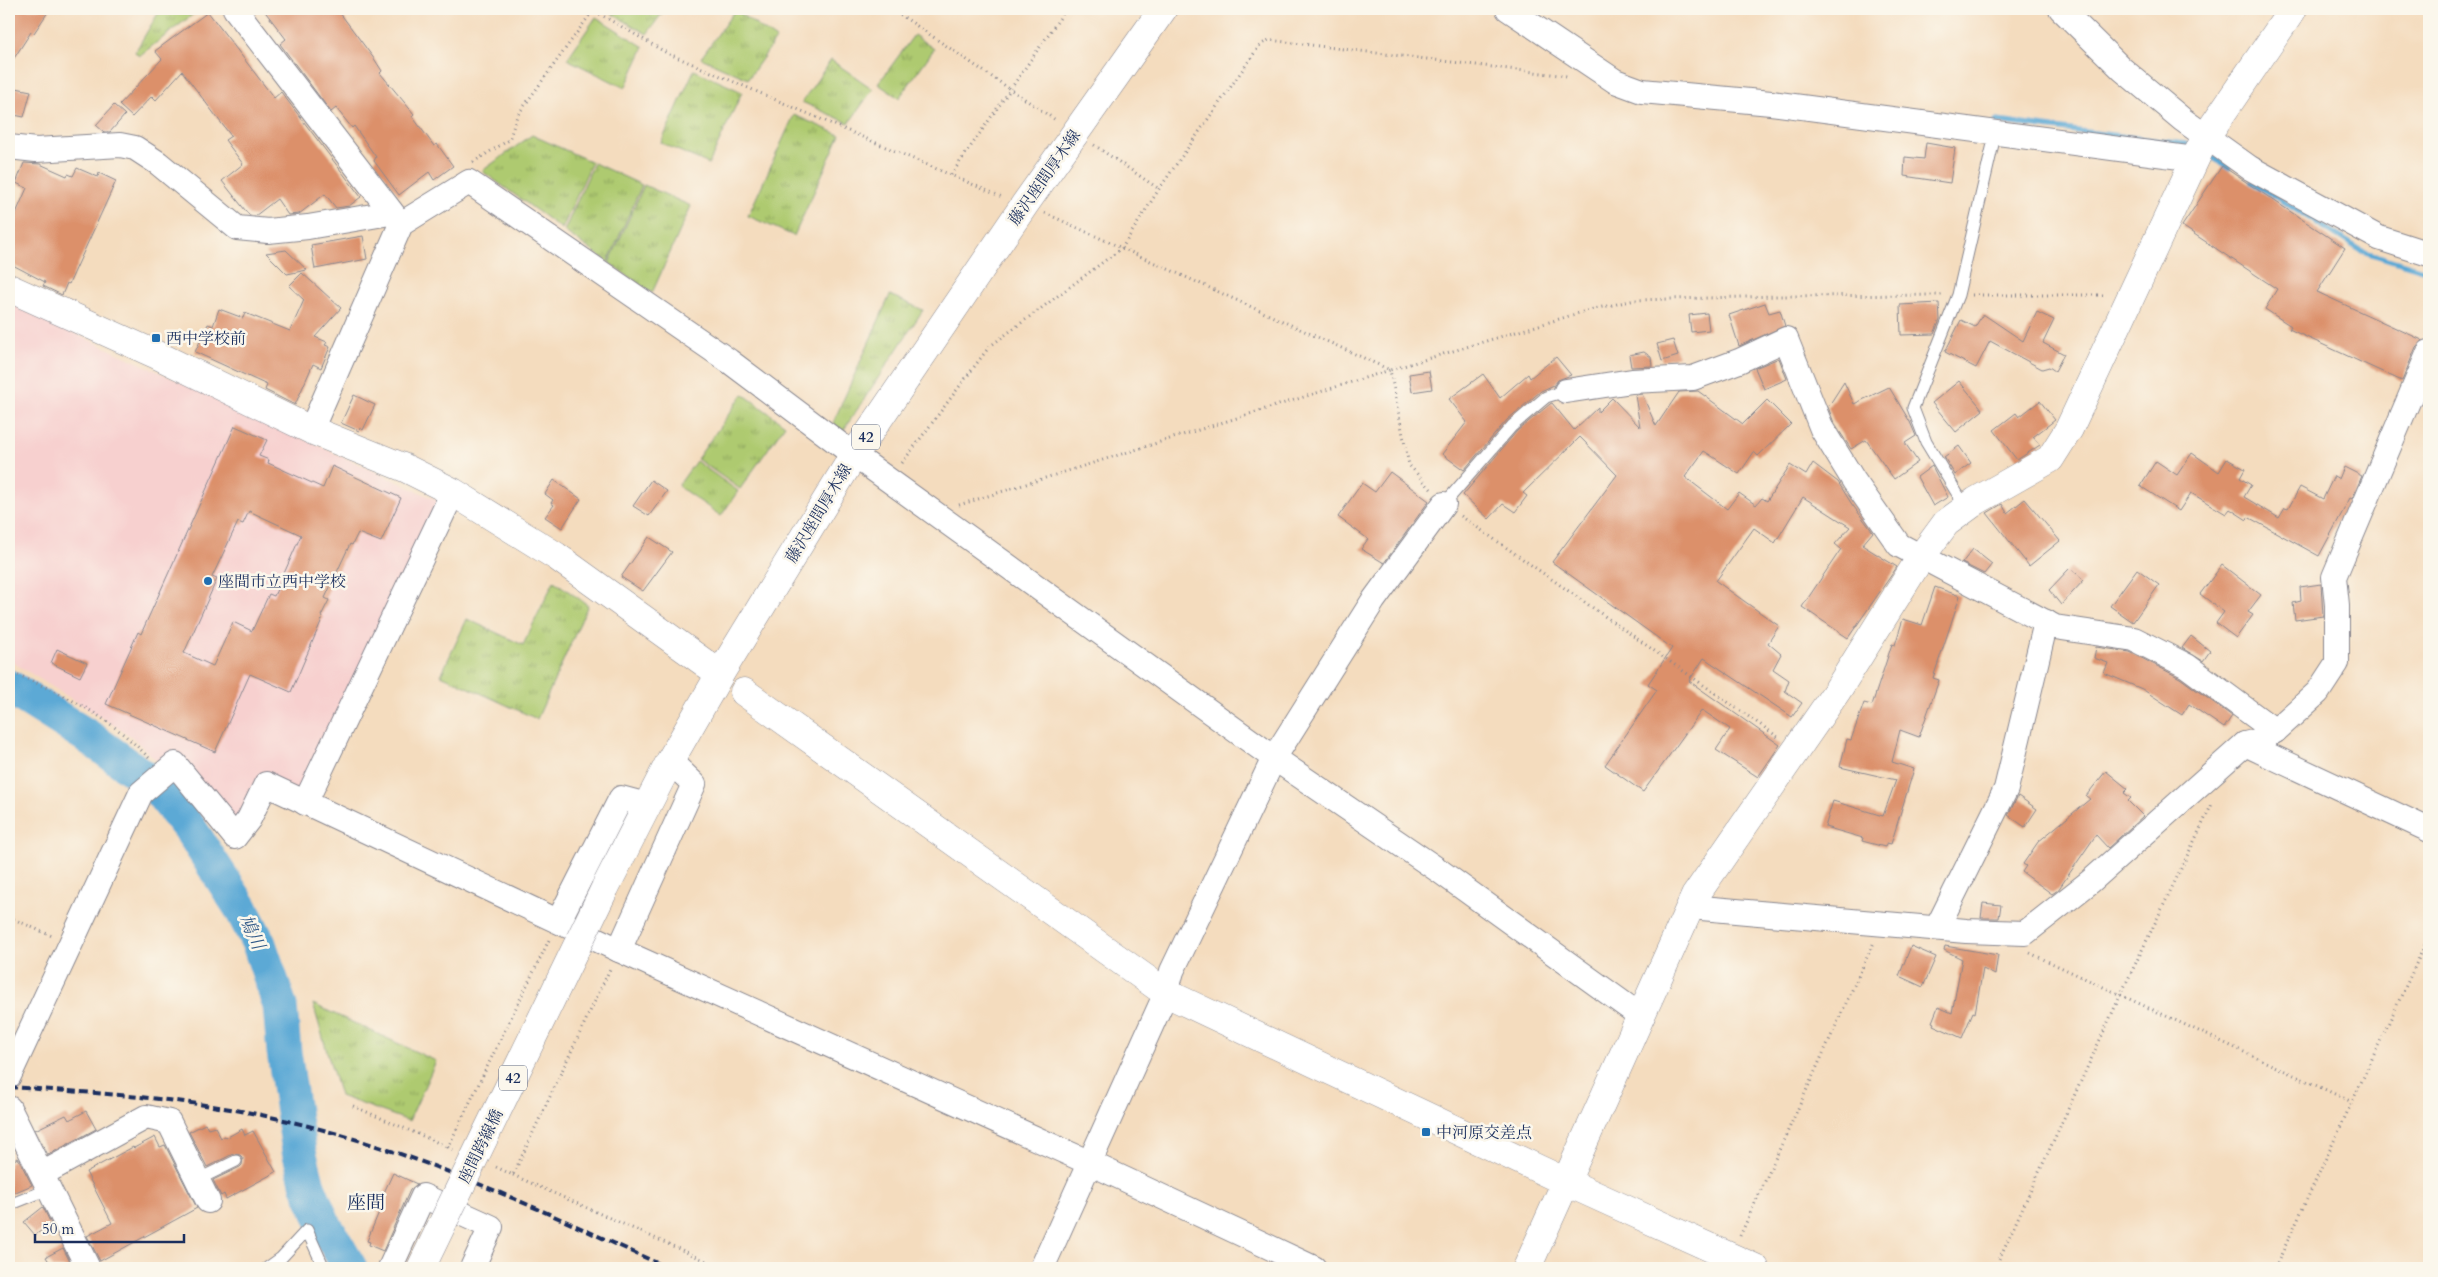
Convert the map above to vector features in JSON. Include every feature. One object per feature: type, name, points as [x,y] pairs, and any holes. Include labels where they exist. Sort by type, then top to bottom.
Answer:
[{"type":"street","points":[[235,9],[396,218]]},
{"type":"street","name":"藤沢座間厚木線","points":[[605,888],[670,761],[720,674],[854,455],[1075,132],[1163,9]]},
{"type":"street","points":[[1508,9],[1615,81],[1642,91],[1771,103],[1996,131],[2199,149],[2250,168],[2371,234],[2429,254]]},
{"type":"street","points":[[2061,9],[2199,149]]},
{"type":"street","points":[[1527,1268],[1642,1018],[1690,907],[1837,691],[1921,557],[1946,523],[1966,508],[2050,459],[2070,429],[2199,149],[2293,9]]},
{"type":"street","points":[[9,147],[36,150],[120,145],[134,148],[158,163],[237,228],[268,231],[396,218],[469,182],[729,361],[854,455],[1274,758],[1441,872],[1642,1018]]},
{"type":"street","points":[[311,430],[396,218]]},
{"type":"street","points":[[9,288],[156,354],[311,430],[405,468],[453,492],[556,556],[1166,993],[1566,1182],[1754,1268]]},
{"type":"street","points":[[1566,391],[1632,382],[1692,378],[1739,362],[1786,339],[1822,429],[1854,481],[1900,545],[2055,627],[2134,639],[2187,666],[2275,731]]},
{"type":"street","points":[[1690,907],[1883,924],[2025,933],[2091,881],[2245,744],[2261,740],[2275,731],[2318,692],[2336,663],[2337,605],[2334,577],[2429,352]]},
{"type":"street","points":[[304,803],[453,492]]},
{"type":"street","points":[[1042,1268],[1166,993],[1172,971],[1274,758],[1373,601],[1444,504]]},
{"type":"street","points":[[1937,928],[2006,790],[2046,622]]},
{"type":"street","points":[[2245,744],[2429,830]]},
{"type":"street","points":[[619,950],[694,784],[670,761]]},
{"type":"street","points":[[9,1076],[141,793],[175,764],[236,837],[249,819],[266,784],[559,920],[619,950],[1090,1163],[1314,1268]]},
{"type":"street","points":[[559,920],[621,798],[647,805]]},
{"type":"street","name":"座間跨線橋","points":[[421,1268],[605,888]]},
{"type":"street","points":[[9,1108],[88,1268]]},
{"type":"street","points":[[45,1181],[146,1117],[169,1122],[208,1201]]},
{"type":"street","points":[[390,1268],[423,1196],[491,1226],[472,1268]]},
{"type":"lane","points":[[1966,508],[1926,442],[1913,408],[1958,295],[1996,131]]},
{"type":"lane","points":[[1444,504],[1512,426],[1546,396],[1566,391]]},
{"type":"lane","points":[[198,1180],[236,1161]]},
{"type":"lane","points":[[9,1206],[45,1181]]},
{"type":"lane","points":[[266,1268],[281,1258],[307,1230],[324,1268]]},
{"type":"path","points":[[467,166],[509,140],[517,116],[593,9],[667,53],[996,194],[1026,204],[1390,370]]},
{"type":"path","points":[[892,9],[1009,90],[1159,189]]},
{"type":"path","points":[[951,175],[1066,9]]},
{"type":"path","points":[[889,480],[989,347],[1122,248],[1159,189],[1260,45],[1269,40],[1575,77]]},
{"type":"path","points":[[935,513],[1390,370],[1589,310],[1634,300],[1779,296],[2131,296]]},
{"type":"path","points":[[1390,370],[1409,465],[1444,504],[1796,750]]},
{"type":"path","points":[[9,671],[98,713],[135,743],[156,780]]},
{"type":"path","points":[[1995,1268],[2120,994],[2213,801]]},
{"type":"path","points":[[9,917],[70,945]]},
{"type":"path","points":[[1730,1257],[1883,924]]},
{"type":"path","points":[[2275,1268],[2429,936]]},
{"type":"path","points":[[2030,953],[2352,1102]]},
{"type":"path","points":[[352,1106],[448,1147]]},
{"type":"path","points":[[514,1175],[722,1268]]},
{"type":"shaded area","name":"座間市立西中学校","points":[[9,303],[443,503],[301,792],[263,775],[245,813],[230,820],[163,767],[131,736],[9,660]]},
{"type":"green space","points":[[164,9],[200,9],[139,56],[135,52],[157,15]]},
{"type":"green space","points":[[604,9],[665,9],[647,34]]},
{"type":"green space","points":[[735,10],[776,39],[748,79],[701,58]]},
{"type":"green space","points":[[596,17],[644,47],[625,88],[567,59]]},
{"type":"green space","points":[[914,35],[934,49],[899,98],[878,84]]},
{"type":"green space","points":[[831,60],[873,89],[849,123],[802,102]]},
{"type":"green space","points":[[694,70],[742,92],[709,164],[661,143]]},
{"type":"green space","points":[[794,115],[840,135],[794,236],[748,216]]},
{"type":"green space","points":[[532,135],[592,162],[562,229],[482,171]]},
{"type":"green space","points":[[594,163],[642,185],[608,262],[564,231]]},
{"type":"green space","points":[[644,185],[691,206],[652,293],[609,263]]},
{"type":"green space","points":[[890,295],[923,310],[843,431],[833,423]]},
{"type":"green space","points":[[743,394],[785,425],[740,489],[697,459]]},
{"type":"green space","points":[[696,461],[738,491],[721,516],[678,486]]},
{"type":"green space","points":[[554,581],[588,605],[537,719],[441,675],[467,619],[523,645]]},
{"type":"green space","points":[[313,1004],[436,1061],[409,1121],[340,1096]]},
{"type":"building","points":[[9,9],[50,9],[34,33],[31,32],[9,66]]},
{"type":"building","points":[[263,9],[337,9],[375,60],[382,71],[380,73],[414,114],[412,116],[434,146],[437,144],[453,166],[434,180],[429,172],[399,195],[374,161],[376,157],[354,126],[352,128],[336,108],[331,112],[280,44],[286,39]]},
{"type":"building","points":[[208,12],[274,98],[281,92],[361,197],[349,206],[336,208],[325,194],[299,214],[288,215],[277,199],[255,216],[249,215],[222,181],[243,164],[225,140],[231,136],[182,71],[156,100],[152,96],[132,117],[119,105],[162,59],[155,51]]},
{"type":"building","points":[[11,87],[31,91],[24,117],[9,114]]},
{"type":"building","points":[[114,105],[125,115],[110,132],[104,132],[96,125]]},
{"type":"building","points":[[1926,143],[1955,148],[1950,183],[1904,176],[1905,157],[1924,159]]},
{"type":"building","points":[[24,163],[40,164],[67,176],[68,174],[73,176],[77,168],[98,177],[99,173],[116,181],[69,284],[67,283],[62,295],[43,286],[45,282],[9,263],[9,218],[13,220],[27,188],[16,183]]},
{"type":"building","points":[[2222,166],[2345,248],[2317,292],[2422,340],[2416,347],[2402,381],[2289,329],[2291,326],[2265,309],[2277,289],[2182,226]]},
{"type":"building","points":[[363,236],[367,259],[315,269],[311,245]]},
{"type":"building","points":[[286,250],[307,270],[287,274],[266,253]]},
{"type":"building","points":[[302,273],[341,308],[315,337],[327,342],[325,345],[330,347],[321,368],[313,364],[295,405],[265,390],[267,385],[195,352],[208,324],[213,326],[219,309],[243,318],[245,313],[290,331],[304,300],[289,286]]},
{"type":"building","points":[[1765,303],[1769,313],[1780,310],[1785,326],[1739,346],[1729,315]]},
{"type":"building","points":[[1939,303],[1940,320],[1934,334],[1901,335],[1900,305]]},
{"type":"building","points":[[2037,312],[2054,320],[2043,343],[2064,354],[2055,371],[2049,367],[2042,369],[1990,341],[1976,368],[1945,352],[1961,320],[1975,327],[1983,314],[2023,341]]},
{"type":"building","points":[[1707,313],[1709,330],[1691,332],[1689,315]]},
{"type":"building","points":[[1673,340],[1678,356],[1662,361],[1657,344]]},
{"type":"building","points":[[1644,352],[1651,357],[1652,366],[1631,367],[1629,355]]},
{"type":"building","points":[[1556,357],[1571,375],[1558,380],[1554,385],[1541,391],[1507,420],[1464,470],[1442,454],[1467,422],[1449,399],[1483,374],[1500,398],[1528,374],[1530,378]]},
{"type":"building","points":[[1779,358],[1787,379],[1764,389],[1755,368]]},
{"type":"building","points":[[1429,371],[1432,389],[1412,392],[1409,374]]},
{"type":"building","points":[[1959,381],[1983,410],[1956,432],[1932,403]]},
{"type":"building","points":[[1844,382],[1854,404],[1889,387],[1910,422],[1916,436],[1905,443],[1918,462],[1894,479],[1866,440],[1851,449],[1834,423],[1828,407]]},
{"type":"building","points":[[1698,391],[1743,424],[1767,400],[1791,424],[1758,456],[1754,452],[1739,474],[1704,451],[1685,477],[1727,509],[1739,493],[1756,505],[1762,498],[1767,501],[1790,465],[1806,475],[1813,463],[1838,482],[1873,532],[1862,545],[1897,567],[1848,638],[1802,607],[1841,549],[1835,544],[1850,527],[1803,497],[1775,543],[1754,528],[1716,581],[1779,626],[1768,643],[1781,654],[1773,669],[1789,680],[1785,691],[1802,703],[1792,717],[1704,658],[1689,681],[1780,745],[1758,777],[1716,750],[1730,729],[1702,710],[1643,792],[1605,765],[1657,690],[1648,684],[1672,648],[1552,562],[1617,475],[1580,437],[1523,493],[1527,496],[1515,512],[1503,504],[1489,519],[1463,495],[1517,431],[1552,403],[1574,430],[1598,407],[1598,412],[1612,398],[1640,427],[1635,395],[1642,394],[1656,426],[1679,392]]},
{"type":"building","points":[[354,395],[375,405],[363,430],[360,428],[359,431],[341,423]]},
{"type":"building","points":[[2040,401],[2055,420],[2033,437],[2040,445],[2017,460],[1994,430],[2016,413],[2019,417]]},
{"type":"building","points":[[235,426],[267,440],[259,456],[269,460],[268,463],[323,488],[332,466],[401,498],[381,542],[358,533],[352,545],[350,544],[325,598],[329,600],[321,616],[323,617],[291,692],[250,674],[215,752],[106,704],[138,632],[141,634]],"holes":[[[249,511],[301,535],[274,596],[269,594],[252,631],[233,622],[213,666],[184,653],[217,579],[212,577],[238,522],[243,524]]]},
{"type":"building","points":[[1959,446],[1971,463],[1955,475],[1944,457]]},
{"type":"building","points":[[2192,453],[2219,472],[2227,459],[2245,469],[2240,478],[2251,485],[2244,497],[2279,518],[2285,508],[2288,509],[2300,487],[2323,499],[2334,476],[2339,479],[2344,467],[2362,476],[2352,499],[2350,498],[2319,556],[2248,517],[2247,520],[2230,509],[2226,514],[2191,493],[2179,511],[2140,486],[2156,461],[2177,475]]},
{"type":"building","points":[[1932,466],[1948,497],[1933,506],[1917,477]]},
{"type":"building","points":[[1390,472],[1429,501],[1384,563],[1361,549],[1368,539],[1338,517],[1362,483],[1375,492]]},
{"type":"building","points":[[554,480],[581,499],[562,528],[545,517],[554,505],[551,503],[553,500],[545,494]]},
{"type":"building","points":[[651,480],[667,491],[649,516],[633,506]]},
{"type":"building","points":[[2025,499],[2060,541],[2029,566],[1987,513],[2002,504],[2007,513]]},
{"type":"building","points":[[649,537],[672,552],[643,591],[621,577]]},
{"type":"building","points":[[1973,549],[1992,564],[1984,574],[1962,563]]},
{"type":"building","points":[[2222,565],[2261,595],[2248,612],[2253,615],[2236,638],[2216,623],[2224,612],[2200,594]]},
{"type":"building","points":[[2070,568],[2084,580],[2061,605],[2049,590]]},
{"type":"building","points":[[2137,569],[2159,585],[2133,622],[2110,606]]},
{"type":"building","points":[[2321,584],[2323,616],[2295,620],[2293,603],[2301,601],[2300,587]]},
{"type":"building","points":[[1935,587],[1960,596],[1933,678],[1939,680],[1919,737],[1900,730],[1892,762],[1914,769],[1891,844],[1887,843],[1885,847],[1862,841],[1863,838],[1825,827],[1833,801],[1883,816],[1896,780],[1840,767],[1847,739],[1851,740],[1864,703],[1872,705],[1892,644],[1895,645],[1903,619],[1922,625]]},
{"type":"building","points":[[2191,636],[2210,651],[2203,661],[2182,648]]},
{"type":"building","points":[[2096,647],[2130,652],[2180,678],[2232,716],[2224,728],[2189,704],[2182,715],[2142,689],[2104,673],[2108,663],[2094,658]]},
{"type":"building","points":[[57,649],[87,663],[80,677],[51,663]]},
{"type":"building","points":[[2106,771],[2128,789],[2124,793],[2131,798],[2128,801],[2143,816],[2108,848],[2096,835],[2058,890],[2052,894],[2022,872],[2026,866],[2023,864],[2038,842],[2090,799],[2086,796]]},
{"type":"building","points":[[2018,796],[2037,809],[2025,827],[2008,815]]},
{"type":"building","points":[[1983,903],[2001,905],[1999,918],[1981,918]]},
{"type":"building","points":[[1911,946],[1936,957],[1923,987],[1899,976]]},
{"type":"building","points":[[1945,946],[1998,955],[1995,975],[1983,969],[1975,1013],[1973,1012],[1962,1038],[1933,1025],[1934,1023],[1932,1022],[1938,1007],[1952,1013],[1962,959],[1944,950]]},
{"type":"building","points":[[86,1111],[96,1129],[48,1155],[35,1130],[66,1115],[69,1120]]},
{"type":"building","points":[[205,1124],[208,1129],[215,1127],[221,1138],[225,1136],[226,1138],[242,1129],[245,1135],[253,1131],[276,1172],[226,1199],[224,1194],[221,1196],[213,1180],[240,1167],[243,1158],[240,1155],[233,1154],[207,1167],[189,1132]]},
{"type":"building","points":[[155,1137],[160,1147],[165,1145],[197,1208],[100,1261],[87,1236],[112,1223],[86,1172]]},
{"type":"building","points":[[18,1158],[32,1185],[9,1195],[9,1162]]},
{"type":"building","points":[[393,1173],[417,1184],[410,1190],[383,1251],[369,1245],[370,1242],[367,1241],[379,1212],[377,1211],[381,1199]]},
{"type":"building","points":[[43,1207],[51,1224],[35,1235],[24,1222]]},
{"type":"building","points":[[63,1248],[73,1268],[53,1268],[46,1257]]},
{"type":"waterway","points":[[1996,121],[2185,144],[2192,147]]},
{"type":"waterway","points":[[2205,153],[2229,167]]},
{"type":"waterway","points":[[2252,182],[2362,251],[2429,272]]},
{"type":"waterway","name":"鳩川","points":[[9,687],[87,736],[155,785],[190,829],[241,908],[259,944],[280,1006],[284,1052],[299,1151],[308,1186],[323,1222],[350,1268]]},
{"type":"railway","points":[[9,1087],[176,1101],[242,1111],[326,1131],[426,1163],[475,1182],[668,1268]]},
{"type":"place","name":"西中学校前","points":[[156,338]]},
{"type":"place","name":"座間市立西中学校","points":[[208,581]]},
{"type":"place","name":"中河原交差点","points":[[1426,1132]]},
{"type":"district","name":"座間","points":[[366,1202]]}]
